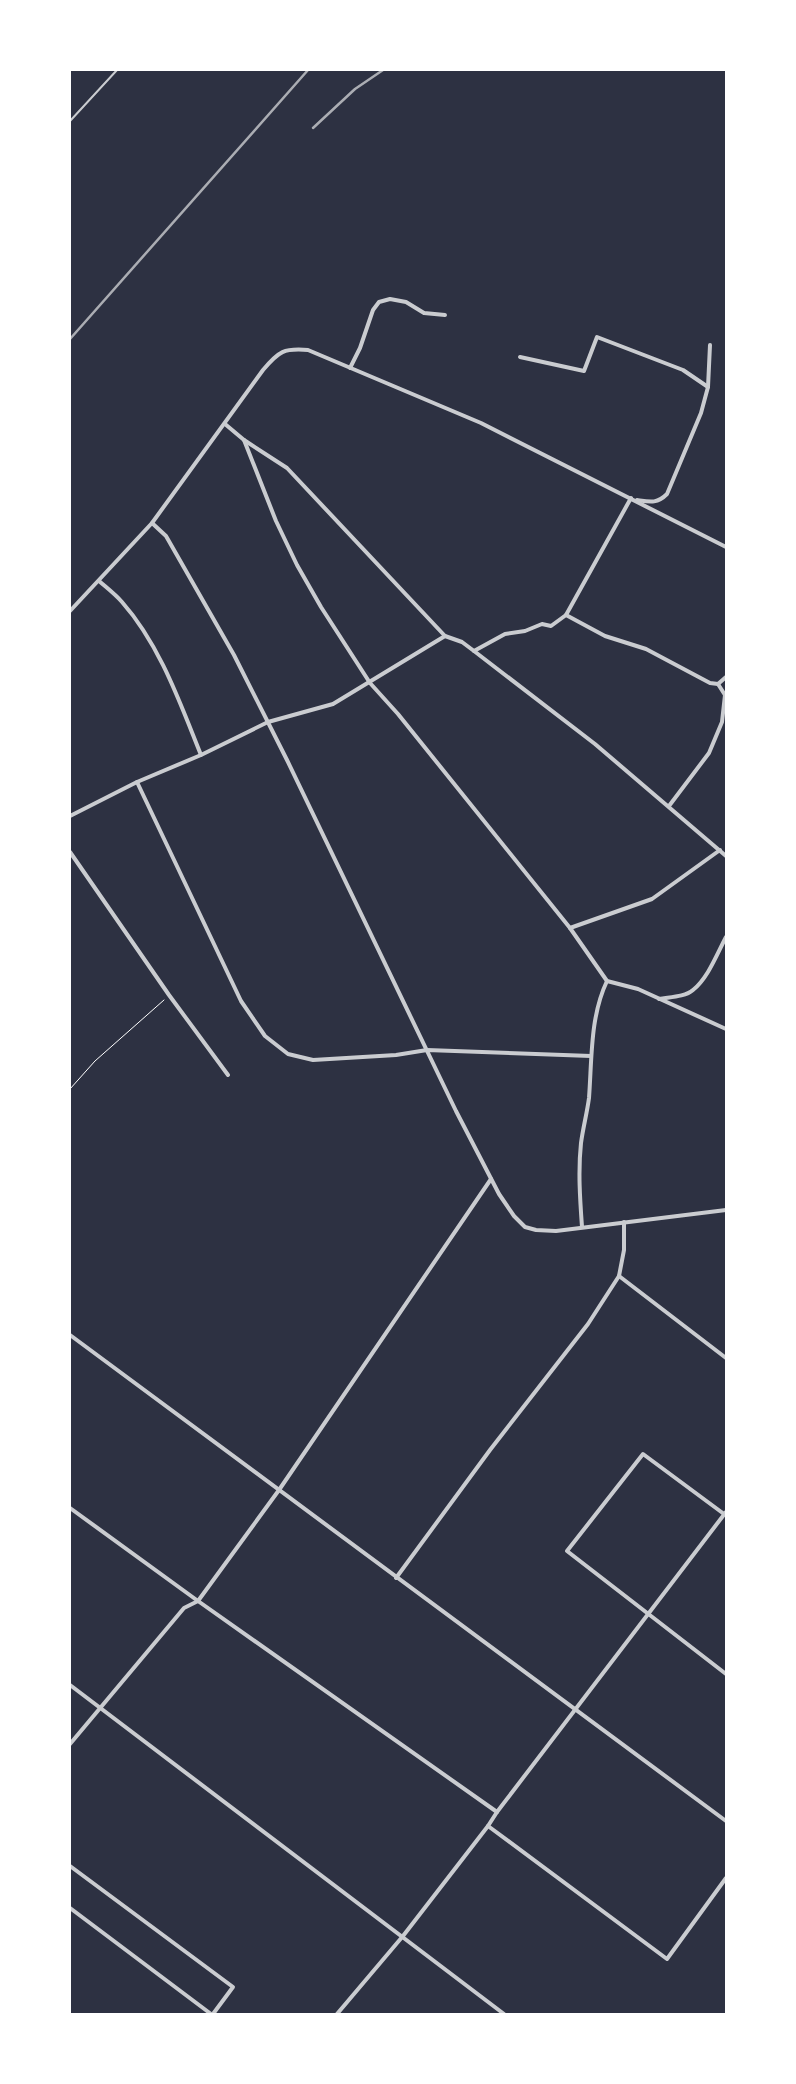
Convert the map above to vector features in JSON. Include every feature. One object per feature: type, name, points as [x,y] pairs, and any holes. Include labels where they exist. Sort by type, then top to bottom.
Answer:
[{"type":"street","points":[[350,368],[360,348],[373,310],[379,302],[390,299],[406,302],[424,313],[445,315]]},
{"type":"street","points":[[520,357],[584,371],[597,337],[683,370],[708,387]]},
{"type":"street","points":[[630,498],[651,502],[660,500],[667,494],[690,442],[708,387],[710,345]]},
{"type":"street","points":[[70,611],[152,523],[263,370],[277,354],[290,348],[308,350],[481,423],[726,547]]},
{"type":"street","points":[[225,424],[244,440],[287,468],[445,636],[462,642],[594,744],[726,856]]},
{"type":"street","points":[[244,440],[276,521],[297,565],[370,683],[398,714],[570,928],[607,981],[638,989],[726,1029]]},
{"type":"street","points":[[474,651],[505,634],[524,631],[542,624],[551,626],[566,615],[630,498]]},
{"type":"street","points":[[152,523],[166,536],[234,655],[491,1179],[514,1216],[525,1227],[536,1230],[556,1231],[726,1210]]},
{"type":"street","points":[[99,581],[121,600],[151,644],[167,673],[201,755]]},
{"type":"street","points":[[566,615],[605,636],[646,648],[710,683],[718,684],[726,695],[724,723],[709,753],[669,806]]},
{"type":"street","points":[[70,816],[137,782],[201,755],[268,722],[334,704],[445,636]]},
{"type":"street","points":[[718,684],[726,677]]},
{"type":"street","points":[[137,782],[241,1001],[265,1036],[288,1054],[313,1060],[427,1050],[591,1056]]},
{"type":"street","points":[[570,928],[652,899],[720,850]]},
{"type":"street","points":[[70,852],[169,995],[228,1075]]},
{"type":"street","points":[[659,999],[692,991],[704,976],[726,937]]},
{"type":"street","points":[[582,1227],[579,1189],[581,1145],[599,999],[607,981]]},
{"type":"street","points":[[70,1744],[184,1608],[198,1601],[279,1490],[491,1179]]},
{"type":"street","points":[[396,1578],[490,1450],[588,1324],[619,1276],[624,1250],[624,1222]]},
{"type":"street","points":[[619,1276],[726,1358]]},
{"type":"street","points":[[70,1335],[726,1821]]},
{"type":"street","points":[[337,2014],[402,1936],[488,1826],[497,1812],[648,1614],[725,1514],[643,1454],[567,1551],[648,1614],[726,1674]]},
{"type":"street","points":[[70,1508],[198,1601],[497,1812]]},
{"type":"street","points":[[70,1685],[504,2014]]},
{"type":"street","points":[[488,1826],[667,1959],[726,1878]]},
{"type":"street","points":[[70,1866],[233,1988],[212,2014],[70,1908]]},
{"type":"lane","points":[[70,120],[116,70]]},
{"type":"path","points":[[70,1089],[94,1061],[169,995]]},
{"type":"railway","points":[[70,339],[308,70]]},
{"type":"railway","points":[[313,128],[355,89],[383,70]]}]
